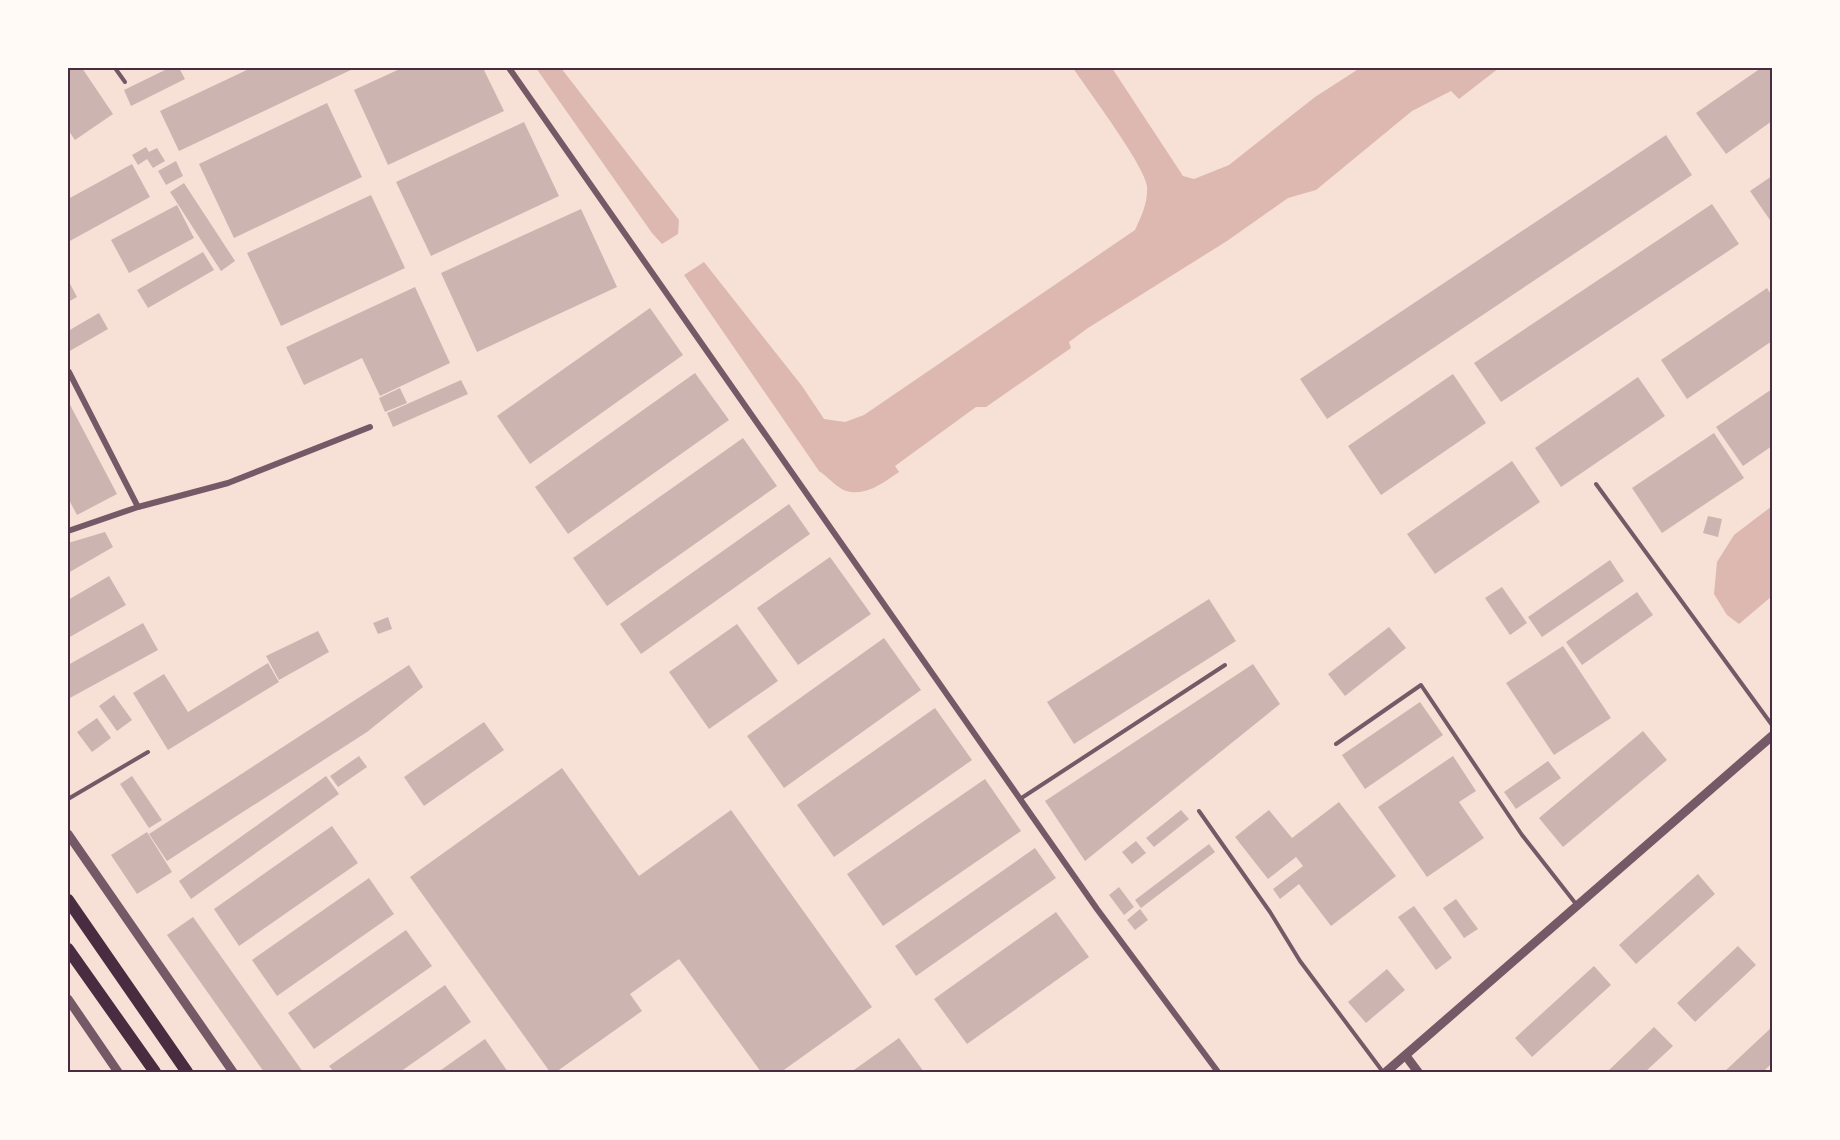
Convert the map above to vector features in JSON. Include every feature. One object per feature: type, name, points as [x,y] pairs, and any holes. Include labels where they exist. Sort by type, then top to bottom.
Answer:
[{"type":"main road","points":[[68,900],[187,1072]]},
{"type":"main road","points":[[68,949],[155,1072]]},
{"type":"street","points":[[509,68],[1097,909],[1218,1072]]},
{"type":"street","points":[[69,372],[138,507]]},
{"type":"street","points":[[68,531],[138,507],[228,483],[370,428]]},
{"type":"street","points":[[1385,1072],[1773,736]]},
{"type":"street","points":[[68,834],[233,1072]]},
{"type":"street","points":[[68,999],[118,1072]]},
{"type":"street","points":[[1406,1056],[1418,1072]]},
{"type":"lane","points":[[115,68],[125,82]]},
{"type":"lane","points":[[1596,484],[1773,725]]},
{"type":"lane","points":[[1020,799],[1225,665]]},
{"type":"lane","points":[[1336,744],[1420,685],[1522,835],[1577,906]]},
{"type":"lane","points":[[68,799],[148,752]]},
{"type":"lane","points":[[1199,812],[1270,912],[1300,961],[1385,1072]]},
{"type":"shaded area","points":[[536,68],[561,68],[679,220],[678,234],[662,244],[652,233]]},
{"type":"shaded area","points":[[1073,68],[1112,68],[1183,176],[1194,179],[1229,165],[1315,97],[1360,68],[1499,68],[1459,99],[1451,91],[1412,111],[1316,190],[1288,198],[1227,241],[1088,328],[1069,342],[1071,348],[986,407],[976,407],[895,466],[899,472],[887,480],[874,488],[861,492],[846,491],[819,471],[684,275],[704,262],[802,386],[824,419],[845,422],[864,415],[1135,230],[1147,198],[1144,176],[1126,145]]},
{"type":"shaded area","points":[[1772,506],[1772,596],[1739,624],[1727,615],[1714,594],[1717,562],[1734,535]]},
{"type":"building","points":[[68,68],[82,68],[113,114],[75,140],[68,130]]},
{"type":"building","points":[[169,68],[179,68],[185,79],[131,106],[124,90]]},
{"type":"building","points":[[251,68],[355,68],[179,151],[160,111]]},
{"type":"building","points":[[402,68],[483,68],[504,111],[388,165],[354,90]]},
{"type":"building","points":[[1761,68],[1772,68],[1772,121],[1726,154],[1696,113]]},
{"type":"building","points":[[327,103],[362,177],[234,238],[199,164]]},
{"type":"building","points":[[524,122],[559,196],[431,256],[396,182]]},
{"type":"building","points":[[1666,135],[1692,175],[1327,419],[1300,379]]},
{"type":"building","points":[[146,147],[149,152],[157,148],[165,161],[153,168],[147,159],[138,165],[132,155]]},
{"type":"building","points":[[176,161],[183,176],[166,185],[158,171]]},
{"type":"building","points":[[132,164],[150,197],[68,242],[68,199]]},
{"type":"building","points":[[1772,176],[1772,223],[1750,191]]},
{"type":"building","points":[[184,183],[235,261],[221,271],[170,192]]},
{"type":"building","points":[[371,195],[405,268],[281,326],[247,253]]},
{"type":"building","points":[[1712,204],[1739,244],[1501,402],[1474,363]]},
{"type":"building","points":[[177,205],[194,238],[129,273],[111,240]]},
{"type":"building","points":[[581,209],[617,287],[477,352],[441,273]]},
{"type":"building","points":[[203,252],[214,270],[148,308],[137,290]]},
{"type":"building","points":[[68,280],[77,297],[68,302]]},
{"type":"building","points":[[415,287],[450,363],[380,396],[362,358],[304,385],[286,347]]},
{"type":"building","points":[[1767,288],[1772,296],[1772,341],[1687,399],[1661,360]]},
{"type":"building","points":[[650,308],[683,355],[530,464],[497,416]]},
{"type":"building","points":[[99,313],[108,329],[68,352],[68,331]]},
{"type":"building","points":[[695,373],[729,420],[568,534],[535,487]]},
{"type":"building","points":[[1453,374],[1486,423],[1381,495],[1348,446]]},
{"type":"building","points":[[1638,377],[1665,416],[1561,487],[1535,448]]},
{"type":"building","points":[[461,380],[468,394],[393,427],[387,413]]},
{"type":"building","points":[[400,388],[407,403],[385,412],[379,398]]},
{"type":"building","points":[[1772,389],[1772,446],[1743,466],[1716,427]]},
{"type":"building","points":[[68,401],[117,494],[77,515],[68,498]]},
{"type":"building","points":[[1714,433],[1744,478],[1662,533],[1632,488]]},
{"type":"building","points":[[743,438],[777,486],[607,606],[573,558]]},
{"type":"building","points":[[1512,461],[1540,502],[1435,574],[1407,534]]},
{"type":"building","points":[[789,504],[810,534],[641,654],[620,624]]},
{"type":"building","points":[[1708,516],[1722,519],[1718,537],[1703,533]]},
{"type":"building","points":[[105,532],[113,547],[68,573],[68,543]]},
{"type":"building","points":[[830,557],[871,614],[798,665],[757,608]]},
{"type":"building","points":[[1610,560],[1624,581],[1542,637],[1528,617]]},
{"type":"building","points":[[109,576],[126,605],[68,638],[68,600]]},
{"type":"building","points":[[1502,587],[1527,623],[1510,635],[1485,598]]},
{"type":"building","points":[[1637,592],[1653,615],[1582,665],[1566,642]]},
{"type":"building","points":[[1209,599],[1236,641],[1074,744],[1047,702]]},
{"type":"building","points":[[388,617],[392,629],[378,634],[373,623]]},
{"type":"building","points":[[143,623],[158,650],[68,699],[68,665]]},
{"type":"building","points":[[737,624],[778,681],[709,729],[669,672]]},
{"type":"building","points":[[1389,627],[1406,648],[1345,696],[1328,674]]},
{"type":"building","points":[[318,631],[329,652],[279,680],[266,656]]},
{"type":"building","points":[[884,638],[921,690],[784,788],[747,736]]},
{"type":"building","points":[[1563,646],[1611,718],[1554,755],[1506,683]]},
{"type":"building","points":[[268,663],[279,682],[168,750],[133,693],[164,674],[188,712]]},
{"type":"building","points":[[1253,664],[1280,704],[1085,861],[1045,801]]},
{"type":"building","points":[[409,665],[423,687],[367,732],[167,861],[149,834]]},
{"type":"building","points":[[114,695],[132,720],[117,731],[99,706]]},
{"type":"building","points":[[1420,702],[1443,735],[1365,789],[1342,755]]},
{"type":"building","points":[[935,708],[972,760],[834,857],[797,805]]},
{"type":"building","points":[[97,718],[111,738],[92,752],[77,732]]},
{"type":"building","points":[[484,722],[504,750],[424,806],[404,777]]},
{"type":"building","points":[[1643,731],[1667,760],[1563,847],[1539,818]]},
{"type":"building","points":[[359,756],[367,767],[338,787],[330,776]]},
{"type":"building","points":[[1453,756],[1476,791],[1459,802],[1484,838],[1427,877],[1378,807]]},
{"type":"building","points":[[1548,761],[1561,778],[1516,809],[1504,792]]},
{"type":"building","points":[[562,768],[639,876],[731,810],[872,1007],[781,1072],[761,1072],[679,959],[630,994],[642,1011],[556,1072],[550,1072],[410,877]]},
{"type":"building","points":[[132,776],[162,820],[149,828],[120,784]]},
{"type":"building","points":[[326,776],[339,794],[191,899],[179,881]]},
{"type":"building","points":[[985,779],[1021,831],[883,926],[847,874]]},
{"type":"building","points":[[1339,802],[1396,876],[1331,926],[1299,884],[1280,899],[1273,889],[1303,866],[1296,857],[1268,879],[1235,837],[1269,810],[1292,838]]},
{"type":"building","points":[[1181,810],[1189,819],[1154,847],[1146,838]]},
{"type":"building","points":[[332,826],[358,863],[239,946],[214,909]]},
{"type":"building","points":[[147,832],[172,872],[137,894],[111,855]]},
{"type":"building","points":[[1136,841],[1146,853],[1132,864],[1122,852]]},
{"type":"building","points":[[1209,844],[1215,852],[1141,908],[1135,900]]},
{"type":"building","points":[[1035,848],[1056,878],[916,976],[895,946]]},
{"type":"building","points":[[1698,874],[1715,894],[1636,964],[1619,945]]},
{"type":"building","points":[[369,878],[394,914],[277,996],[252,960]]},
{"type":"building","points":[[1119,887],[1134,907],[1124,915],[1109,895]]},
{"type":"building","points":[[1456,899],[1478,929],[1464,938],[1443,908]]},
{"type":"building","points":[[1414,906],[1452,958],[1436,970],[1398,917]]},
{"type":"building","points":[[1140,909],[1148,920],[1135,930],[1127,920]]},
{"type":"building","points":[[1056,912],[1089,957],[967,1044],[934,999]]},
{"type":"building","points":[[193,917],[303,1072],[264,1072],[167,935]]},
{"type":"building","points":[[406,930],[432,966],[314,1049],[288,1013]]},
{"type":"building","points":[[1738,946],[1756,965],[1695,1022],[1677,1003]]},
{"type":"building","points":[[1594,966],[1611,985],[1532,1057],[1515,1038]]},
{"type":"building","points":[[1387,969],[1405,990],[1366,1023],[1348,1002]]},
{"type":"building","points":[[445,985],[471,1022],[400,1072],[334,1072],[329,1066]]},
{"type":"building","points":[[1654,1027],[1673,1046],[1645,1072],[1607,1072]]},
{"type":"building","points":[[1772,1027],[1772,1063],[1763,1072],[1724,1072]]},
{"type":"building","points":[[899,1038],[924,1072],[851,1072]]},
{"type":"building","points":[[485,1039],[508,1072],[438,1072]]}]
